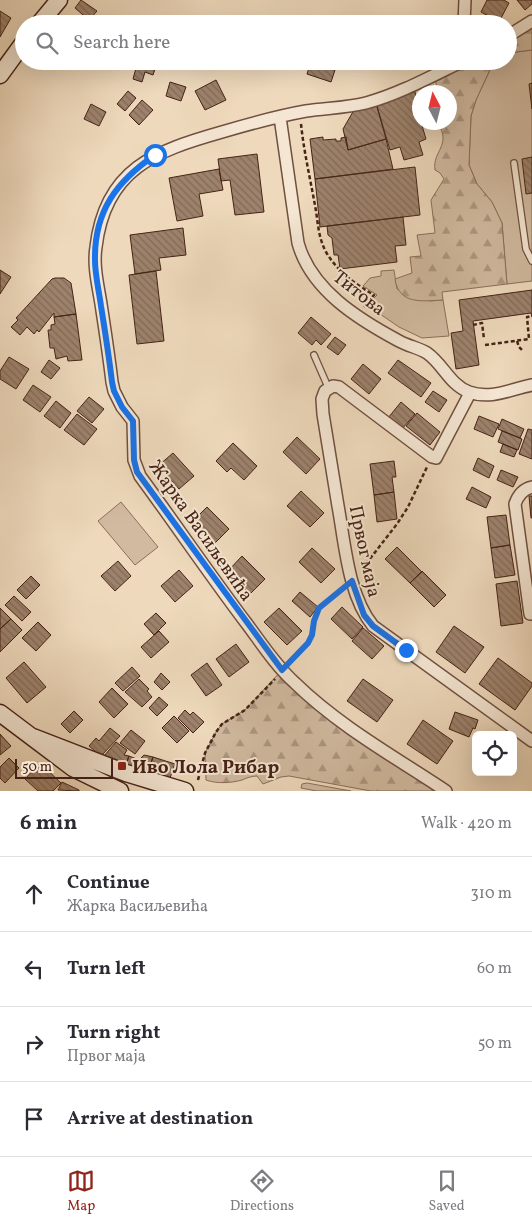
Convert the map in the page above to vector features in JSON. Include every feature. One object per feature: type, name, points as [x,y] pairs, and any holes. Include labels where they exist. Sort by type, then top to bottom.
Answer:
[{"type":"main road","points":[[46,15],[59,0]]},
{"type":"main road","points":[[0,75],[15,54]]},
{"type":"main road","points":[[0,713],[73,768],[120,791]]},
{"type":"main road","points":[[33,737],[126,774],[184,791]]},
{"type":"street","points":[[464,15],[465,0]]},
{"type":"street","points":[[517,30],[532,21]]},
{"type":"street","name":"Жарка Васиљевића","points":[[443,70],[376,100],[354,106],[280,117],[230,130],[171,148],[155,155],[137,167],[116,188],[106,206],[100,224],[95,258],[112,382],[122,407],[133,421],[134,460],[137,472],[282,670],[294,683],[330,713],[446,791]]},
{"type":"street","name":"Титова","points":[[280,117],[298,243],[304,259],[318,282],[328,293],[385,333],[426,353],[438,363],[453,382],[470,393]]},
{"type":"street","points":[[334,387],[436,458],[470,393],[491,395],[532,385]]},
{"type":"street","name":"Првог маја","points":[[334,387],[322,395],[323,414],[352,581],[364,615],[373,626],[532,741]]},
{"type":"street","points":[[530,614],[527,555],[514,504],[520,493],[526,488],[532,487]]},
{"type":"lane","points":[[514,163],[526,249],[532,262]]},
{"type":"lane","points":[[314,355],[334,387]]},
{"type":"path","points":[[300,113],[307,168],[321,242],[341,271],[354,283],[374,295],[360,312]]},
{"type":"path","points":[[486,345],[530,340],[527,317],[532,316]]},
{"type":"path","points":[[473,325],[482,324],[484,339]]},
{"type":"path","points":[[517,341],[522,350]]},
{"type":"path","points":[[373,555],[408,507],[432,457]]},
{"type":"path","points":[[198,780],[206,753],[222,724],[245,710],[308,643],[319,608],[352,581]]},
{"type":"green space","points":[[532,21],[532,50],[517,52],[517,30]]},
{"type":"green space","points":[[532,50],[532,281],[507,284],[502,223],[492,202],[477,184],[469,165],[471,116],[490,70],[517,70],[517,52]]},
{"type":"green space","points":[[444,70],[490,70],[471,116],[469,165],[477,184],[492,202],[502,223],[507,284],[442,292],[443,300],[420,301],[413,300],[401,293],[395,279],[412,273],[410,257],[421,256],[417,235],[435,233],[431,200],[444,179],[435,170],[436,158],[443,137],[442,130],[457,130],[457,85],[436,85],[434,75]]},
{"type":"green space","points":[[394,270],[397,289],[430,301],[443,300],[449,336],[422,338],[399,327],[367,305],[377,295],[363,286],[370,278],[381,276],[381,271]]},
{"type":"green space","points":[[121,502],[158,547],[135,565],[98,521]]},
{"type":"green space","points":[[282,670],[295,683],[446,791],[371,791],[289,776],[263,784],[257,776],[229,782],[206,780],[205,753],[216,732],[222,724],[245,710]]},
{"type":"green space","points":[[307,783],[351,791],[317,791],[301,788],[302,784]]},
{"type":"building","points":[[81,0],[97,11],[93,15],[83,15],[75,8]]},
{"type":"building","points":[[487,0],[504,0],[509,3],[503,15],[486,15],[481,12]]},
{"type":"building","points":[[517,0],[532,0],[532,4],[525,10]]},
{"type":"building","points":[[0,11],[11,18],[0,37]]},
{"type":"building","points":[[136,70],[155,70],[153,75],[145,72],[142,82],[133,79]]},
{"type":"building","points":[[308,70],[335,70],[331,82],[307,74]]},
{"type":"building","points":[[216,80],[226,100],[205,110],[195,91]]},
{"type":"building","points":[[170,82],[186,87],[181,101],[166,96]]},
{"type":"building","points":[[532,83],[532,109],[529,84]]},
{"type":"building","points":[[128,91],[136,98],[125,111],[117,104]]},
{"type":"building","points":[[412,93],[412,130],[423,130],[426,139],[419,142],[423,155],[404,160],[400,147],[390,150],[376,103]]},
{"type":"building","points":[[142,100],[153,110],[139,125],[129,115]]},
{"type":"building","points":[[376,103],[386,139],[348,150],[343,129],[354,110]]},
{"type":"building","points":[[91,104],[106,112],[99,126],[84,119]]},
{"type":"building","points":[[323,137],[323,140],[336,139],[336,141],[341,141],[341,138],[346,137],[348,150],[386,139],[393,169],[315,179],[310,139]]},
{"type":"building","points":[[257,154],[264,212],[235,215],[230,180],[221,181],[218,159]]},
{"type":"building","points":[[532,157],[532,193],[526,194],[522,159]]},
{"type":"building","points":[[415,167],[420,215],[320,227],[315,179]]},
{"type":"building","points":[[219,169],[223,190],[199,194],[203,216],[177,221],[169,178]]},
{"type":"building","points":[[403,217],[406,245],[395,246],[397,262],[340,269],[338,255],[334,255],[332,238],[328,235],[327,226]]},
{"type":"building","points":[[183,228],[186,255],[159,258],[161,270],[135,274],[130,235]]},
{"type":"building","points":[[0,270],[11,277],[0,294]]},
{"type":"building","points":[[156,271],[164,341],[137,344],[129,275]]},
{"type":"building","points":[[55,278],[64,278],[71,283],[76,314],[54,317],[54,313],[39,332],[37,330],[34,334],[27,327],[20,335],[11,327],[18,320],[16,318]]},
{"type":"building","points":[[532,290],[532,317],[531,313],[473,321],[479,365],[456,369],[451,333],[463,331],[459,300]]},
{"type":"building","points":[[76,314],[82,360],[68,361],[67,356],[56,359],[54,348],[50,348],[48,330],[51,330],[51,325],[55,324],[54,317]]},
{"type":"building","points":[[311,317],[331,334],[321,345],[316,340],[312,345],[298,333]]},
{"type":"building","points":[[335,337],[346,345],[338,355],[327,347]]},
{"type":"building","points":[[9,357],[29,369],[16,389],[0,379],[0,371]]},
{"type":"building","points":[[49,360],[60,368],[51,379],[41,372]]},
{"type":"building","points":[[398,360],[431,383],[421,397],[388,373]]},
{"type":"building","points":[[363,364],[381,379],[369,394],[351,379]]},
{"type":"building","points":[[33,385],[51,397],[40,412],[23,400]]},
{"type":"building","points":[[433,391],[447,400],[439,412],[425,402]]},
{"type":"building","points":[[89,397],[104,409],[92,423],[77,411]]},
{"type":"building","points":[[56,401],[71,413],[60,428],[44,416]]},
{"type":"building","points":[[401,402],[415,414],[402,429],[388,418]]},
{"type":"building","points":[[417,413],[440,432],[430,445],[406,426]]},
{"type":"building","points":[[77,414],[97,429],[84,445],[64,430]]},
{"type":"building","points":[[479,416],[499,424],[493,437],[474,429]]},
{"type":"building","points":[[502,419],[524,429],[520,438],[498,429]]},
{"type":"building","points":[[528,429],[532,430],[532,459],[519,454]]},
{"type":"building","points":[[502,431],[522,439],[518,450],[498,442]]},
{"type":"building","points":[[297,437],[320,459],[306,474],[283,452]]},
{"type":"building","points":[[233,443],[257,466],[244,480],[231,468],[227,472],[216,461]]},
{"type":"building","points":[[503,444],[517,450],[514,457],[500,452]]},
{"type":"building","points":[[173,453],[194,476],[179,489],[158,466]]},
{"type":"building","points":[[478,458],[494,466],[489,478],[473,470]]},
{"type":"building","points":[[394,461],[396,477],[392,477],[394,492],[374,495],[370,464]]},
{"type":"building","points":[[501,470],[518,477],[513,487],[497,480]]},
{"type":"building","points":[[472,487],[491,497],[486,508],[466,499]]},
{"type":"building","points":[[301,491],[324,513],[310,527],[287,506]]},
{"type":"building","points":[[394,492],[397,519],[377,522],[374,495]]},
{"type":"building","points":[[529,496],[532,496],[532,518],[531,518]]},
{"type":"building","points":[[207,507],[229,529],[214,544],[192,522]]},
{"type":"building","points":[[506,515],[510,545],[491,548],[487,517]]},
{"type":"building","points":[[510,545],[515,575],[495,578],[491,548]]},
{"type":"building","points":[[397,547],[422,572],[410,583],[385,559]]},
{"type":"building","points":[[312,548],[335,569],[321,583],[299,562]]},
{"type":"building","points":[[242,556],[265,579],[250,594],[227,572]]},
{"type":"building","points":[[118,561],[131,576],[115,591],[101,576]]},
{"type":"building","points":[[179,570],[193,586],[175,602],[161,586]]},
{"type":"building","points":[[422,571],[446,595],[434,607],[410,583]]},
{"type":"building","points":[[31,576],[40,585],[26,599],[17,590]]},
{"type":"building","points":[[517,581],[523,623],[501,626],[496,584]]},
{"type":"building","points":[[300,592],[318,607],[310,617],[292,601]]},
{"type":"building","points":[[14,596],[31,612],[22,621],[5,605]]},
{"type":"building","points":[[342,607],[363,627],[352,639],[331,619]]},
{"type":"building","points":[[0,608],[11,619],[0,629]]},
{"type":"building","points":[[279,608],[302,631],[287,645],[264,622]]},
{"type":"building","points":[[156,613],[166,623],[154,635],[144,624]]},
{"type":"building","points":[[11,619],[22,630],[0,652],[0,629]]},
{"type":"building","points":[[38,622],[51,635],[36,651],[22,638]]},
{"type":"building","points":[[454,626],[484,647],[465,673],[436,652]]},
{"type":"building","points":[[363,628],[384,646],[372,659],[352,641]]},
{"type":"building","points":[[159,631],[169,642],[151,658],[141,647]]},
{"type":"building","points":[[236,644],[249,662],[229,677],[216,659]]},
{"type":"building","points":[[498,658],[532,683],[532,686],[515,710],[479,684]]},
{"type":"building","points":[[24,662],[46,687],[27,703],[6,678]]},
{"type":"building","points":[[207,663],[222,685],[206,696],[191,675]]},
{"type":"building","points":[[132,667],[140,676],[123,691],[115,683]]},
{"type":"building","points":[[161,673],[170,682],[162,690],[154,682]]},
{"type":"building","points":[[139,679],[149,689],[147,691],[152,697],[142,707],[125,692]]},
{"type":"building","points":[[363,679],[393,700],[377,722],[347,701]]},
{"type":"building","points":[[112,688],[128,704],[114,718],[99,702]]},
{"type":"building","points":[[159,697],[168,705],[157,716],[149,708]]},
{"type":"building","points":[[185,710],[190,715],[193,712],[204,722],[193,733],[178,718]]},
{"type":"building","points":[[74,711],[83,720],[70,733],[61,724]]},
{"type":"building","points":[[455,712],[478,720],[475,729],[473,728],[469,737],[449,729]]},
{"type":"building","points":[[174,716],[189,731],[177,743],[162,728]]},
{"type":"building","points":[[423,720],[453,741],[437,764],[407,744]]},
{"type":"building","points":[[110,728],[120,736],[101,756],[89,746],[96,738],[99,741]]},
{"type":"building","points":[[131,730],[145,741],[135,754],[120,743]]},
{"type":"building","points":[[0,734],[11,746],[0,755]]},
{"type":"building","points":[[116,742],[127,750],[124,755],[129,756],[126,764],[104,756]]},
{"type":"building","points":[[144,755],[153,757],[148,772],[126,764],[129,756],[139,760]]},
{"type":"building","points":[[153,757],[175,764],[170,778],[148,772]]},
{"type":"building","points":[[9,758],[19,768],[5,783],[0,778],[0,767]]},
{"type":"building","points":[[40,763],[61,783],[53,791],[38,791],[25,779]]},
{"type":"building","points":[[62,782],[79,790],[79,791],[58,790]]},
{"type":"place","name":"Иво Лола Рибар","points":[[122,766]]},
{"type":"route","points":[[155,155],[137,167],[123,180],[111,196],[102,216],[95,258],[112,382],[122,407],[133,421],[134,460],[137,472],[282,670],[308,643],[319,608],[352,581],[364,615],[373,626],[406,650]]}]
